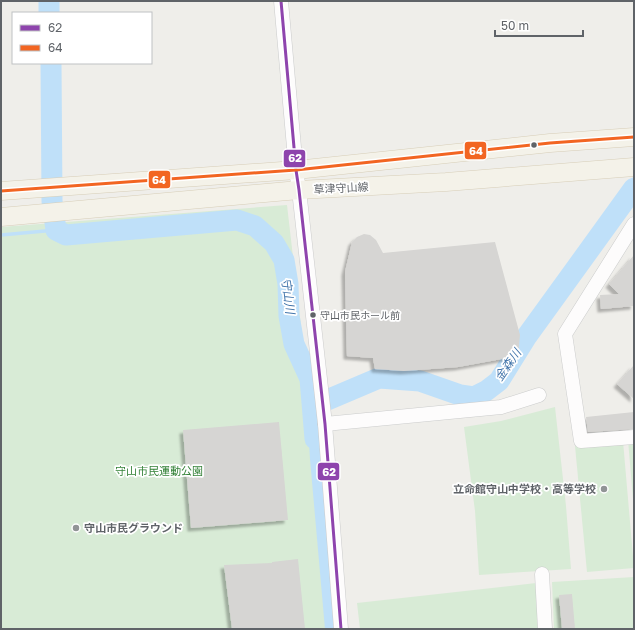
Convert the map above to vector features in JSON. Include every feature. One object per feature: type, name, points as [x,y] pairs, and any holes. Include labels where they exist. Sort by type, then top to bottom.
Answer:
[{"type":"main road","name":"草津守山線","points":[[1,190],[296,170],[550,143],[634,138]]},
{"type":"main road","name":"草津守山線","points":[[1,217],[300,190],[446,182],[634,167]]},
{"type":"street","points":[[281,1],[296,170],[300,190],[324,418],[341,629]]},
{"type":"street","points":[[634,224],[565,334],[581,441],[634,437]]},
{"type":"street","points":[[324,418],[501,407],[538,395]]},
{"type":"street","points":[[542,574],[545,629]]},
{"type":"green space","name":"守山市民運動公園","points":[[287,205],[336,629],[1,629],[1,227]]},
{"type":"green space","points":[[555,407],[566,506],[571,569],[479,575],[475,511],[464,427],[501,421]]},
{"type":"green space","points":[[628,440],[634,440],[634,511]]},
{"type":"green space","points":[[623,441],[634,568],[587,572],[575,446]]},
{"type":"green space","points":[[634,577],[634,629],[554,629],[552,582]]},
{"type":"green space","points":[[536,583],[539,629],[360,629],[357,603]]},
{"type":"water","points":[[317,408],[335,629],[325,629],[310,459],[307,413]]},
{"type":"building","points":[[364,234],[370,235],[376,240],[383,253],[495,242],[520,335],[518,356],[458,367],[404,371],[375,369],[373,358],[347,356],[345,272],[352,242],[357,237]]},
{"type":"building","points":[[634,255],[634,306],[601,309],[600,295],[619,294],[609,284]]},
{"type":"building","points":[[634,365],[634,399],[617,384]]},
{"type":"building","points":[[634,412],[634,429],[588,432],[586,417]]},
{"type":"building","points":[[279,422],[288,520],[191,528],[183,430]]},
{"type":"building","points":[[298,559],[305,629],[232,629],[224,565],[272,563]]},
{"type":"building","points":[[572,594],[575,629],[562,629],[559,595]]},
{"type":"waterway","points":[[49,1],[49,12]]},
{"type":"waterway","name":"守山川","points":[[51,64],[52,201],[56,230],[66,235],[237,220],[255,226],[274,243],[284,260],[288,284],[289,316],[294,344],[310,379],[315,439]]},
{"type":"waterway","name":"金森川","points":[[313,406],[379,378],[420,381],[460,395],[474,397],[486,391],[499,381],[527,336],[634,188]]},
{"type":"waterway","name":"守山川","points":[[1,235],[56,230]]},
{"type":"transit line","name":"62","points":[[281,1],[296,170],[325,424],[341,629]]},
{"type":"transit line","name":"64","points":[[1,191],[296,170],[550,143],[634,137]]},
{"type":"place","name":"守山市民ホール前","points":[[313,315]]},
{"type":"place","name":"立命館守山中学校・高等学校","points":[[604,489]]},
{"type":"place","name":"守山市民グラウンド","points":[[76,528]]}]
